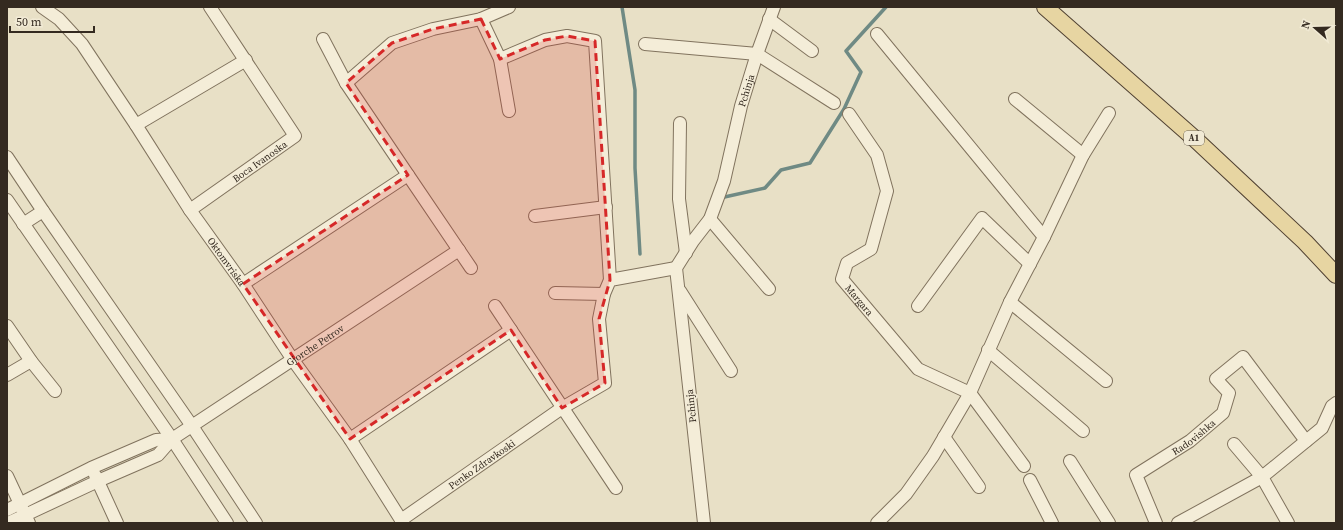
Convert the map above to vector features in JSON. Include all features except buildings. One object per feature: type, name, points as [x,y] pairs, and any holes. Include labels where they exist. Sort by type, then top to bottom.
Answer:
[{"type":"main road","name":"A1","points":[[1045,7],[1195,140],[1304,242],[1336,275]]},
{"type":"street","name":"Oktomvriska","points":[[42,7],[59,19],[82,44],[190,210],[243,284],[293,360],[350,439],[402,521]]},
{"type":"street","name":"Boca Ivanoska","points":[[190,210],[295,136],[210,7]]},
{"type":"street","points":[[346,83],[392,43],[433,29],[481,19],[509,7]]},
{"type":"street","name":"Pchinja","points":[[704,523],[676,268],[710,219],[724,181],[741,106],[757,54],[774,7]]},
{"type":"street","points":[[481,19],[500,59],[509,111]]},
{"type":"street","points":[[769,19],[812,51]]},
{"type":"street","points":[[877,34],[1044,237]]},
{"type":"street","points":[[500,59],[545,40],[567,36],[595,41],[610,280],[604,294],[599,319],[605,383],[562,408]]},
{"type":"street","points":[[323,39],[346,83],[471,268]]},
{"type":"street","points":[[645,44],[757,54],[834,103]]},
{"type":"street","points":[[136,125],[246,60]]},
{"type":"street","points":[[1015,99],[1083,155]]},
{"type":"street","points":[[877,523],[906,494],[933,456],[970,393],[1010,302],[1044,237],[1083,155],[1109,113]]},
{"type":"street","name":"Margara","points":[[849,114],[877,155],[887,191],[872,249],[847,263],[842,279],[918,369],[970,393],[1024,466]]},
{"type":"street","points":[[680,123],[678,199],[686,253]]},
{"type":"street","points":[[7,157],[42,211],[192,426],[256,523]]},
{"type":"street","points":[[243,284],[408,175]]},
{"type":"street","points":[[7,200],[172,439],[226,523]]},
{"type":"street","points":[[534,216],[606,207]]},
{"type":"street","points":[[23,224],[42,211]]},
{"type":"street","points":[[918,306],[982,218],[1030,264]]},
{"type":"street","points":[[710,219],[769,289]]},
{"type":"street","name":"Gjorche Petrov","points":[[8,523],[27,519],[98,481],[158,455],[172,439],[459,250]]},
{"type":"street","points":[[610,280],[676,268]]},
{"type":"street","name":"Pchinja","points":[[678,288],[731,371]]},
{"type":"street","points":[[555,293],[604,294]]},
{"type":"street","points":[[1010,302],[1106,381]]},
{"type":"street","points":[[495,306],[616,488]]},
{"type":"street","points":[[7,326],[30,361],[55,391]]},
{"type":"street","points":[[350,439],[510,330]]},
{"type":"street","points":[[988,350],[1083,431]]},
{"type":"street","name":"Radovishka","points":[[1156,523],[1136,475],[1190,441],[1223,413],[1229,393],[1216,379],[1243,357],[1306,441]]},
{"type":"street","points":[[7,375],[30,361]]},
{"type":"street","points":[[1181,522],[1262,477],[1322,428],[1332,406],[1336,403]]},
{"type":"street","name":"Penko Zdravkoski","points":[[402,521],[562,408]]},
{"type":"street","points":[[944,437],[979,487]]},
{"type":"street","name":"Gjorche Petrov","points":[[7,510],[91,468],[156,440],[172,439]]},
{"type":"street","points":[[1234,444],[1262,477],[1288,523]]},
{"type":"street","points":[[1070,461],[1109,523]]},
{"type":"street","points":[[91,468],[117,523]]},
{"type":"street","points":[[7,476],[27,519]]},
{"type":"street","points":[[1030,480],[1052,523]]},
{"type":"highlighted area","points":[[481,19],[500,59],[545,40],[567,36],[595,41],[610,280],[599,319],[605,383],[562,408],[511,330],[350,439],[243,284],[408,175],[346,83],[392,43],[433,29]]},
{"type":"waterway","points":[[622,7],[635,90],[635,168],[640,254]]},
{"type":"waterway","points":[[720,198],[765,188],[781,170],[810,163],[844,109],[861,72],[846,51],[886,7]]}]
